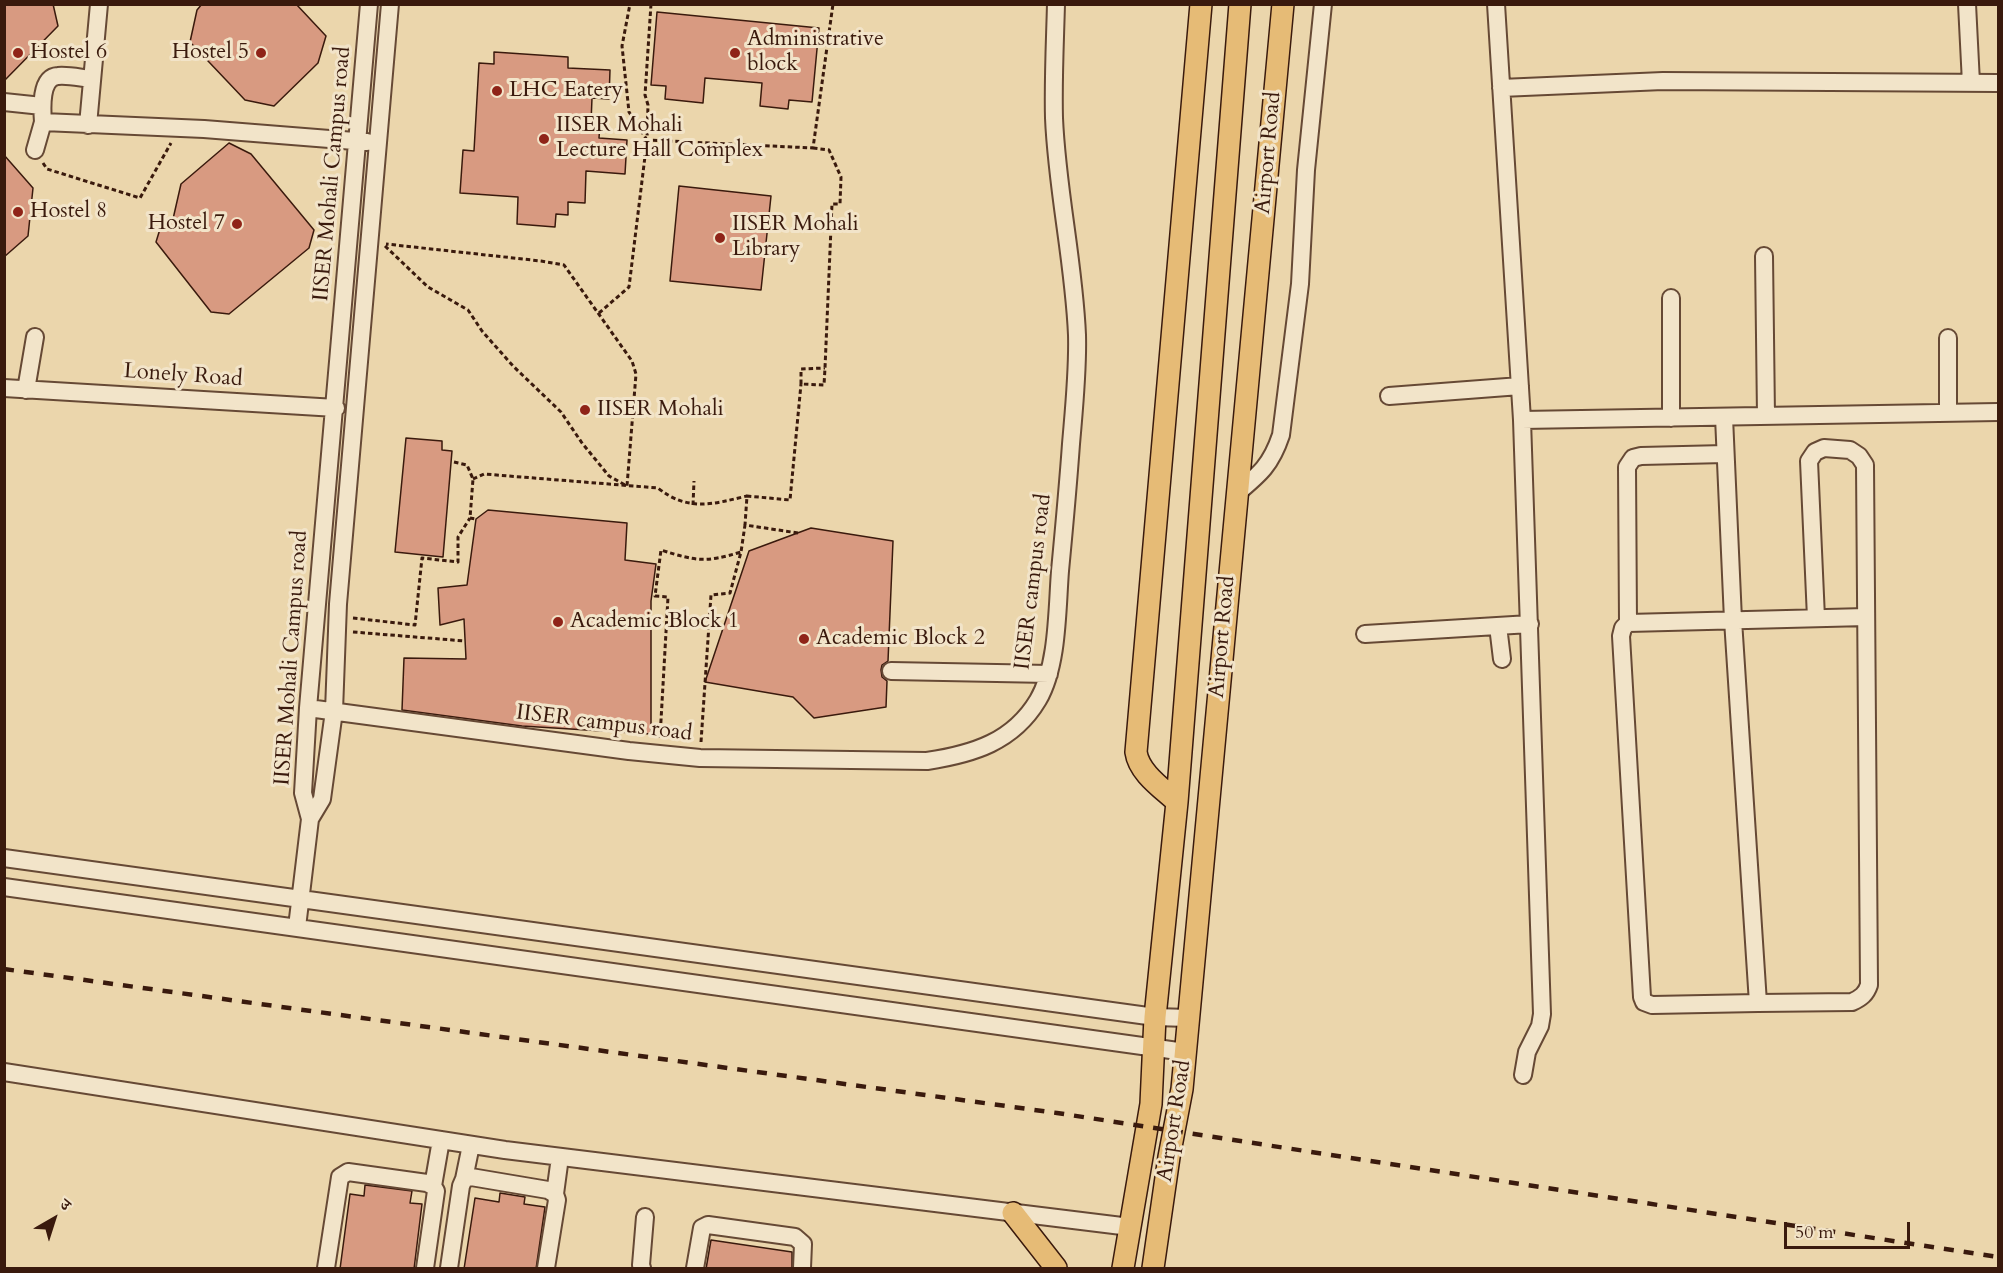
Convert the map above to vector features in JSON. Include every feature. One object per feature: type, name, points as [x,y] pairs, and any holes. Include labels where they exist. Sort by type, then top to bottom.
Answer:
[{"type":"main road","points":[[1177,802],[1142,769],[1137,761],[1136,752],[1201,4]]},
{"type":"main road","points":[[1123,1269],[1151,1104],[1155,1017],[1177,802],[1240,4]]},
{"type":"main road","name":"Airport Road","points":[[1153,1269],[1169,1157],[1182,1089],[1283,4]]},
{"type":"main road","points":[[1013,1213],[1056,1269]]},
{"type":"street","points":[[88,125],[99,4]]},
{"type":"street","name":"IISER Mohali Campus road","points":[[310,819],[303,793],[308,708],[336,408],[369,4]]},
{"type":"street","name":"IISER Mohali Campus road","points":[[310,819],[322,799],[334,711],[338,604],[390,4]]},
{"type":"street","name":"IISER campus road","points":[[308,708],[629,752],[700,758],[927,760],[956,756],[990,745],[1018,726],[1038,700],[1049,674],[1076,381],[1075,296],[1054,118],[1056,4]]},
{"type":"street","points":[[1236,494],[1259,474],[1274,454],[1281,435],[1300,284],[1306,170],[1323,4]]},
{"type":"street","points":[[1496,4],[1522,420],[1542,1014],[1540,1026],[1527,1052],[1523,1075]]},
{"type":"street","points":[[1967,4],[1971,83]]},
{"type":"street","points":[[35,150],[48,81],[58,76],[92,79]]},
{"type":"street","points":[[1501,88],[1663,81],[1998,83]]},
{"type":"street","points":[[4,102],[88,125],[179,128],[378,142]]},
{"type":"street","points":[[1760,416],[1764,256]]},
{"type":"street","points":[[1671,298],[1671,418]]},
{"type":"street","points":[[1755,329],[1760,416]]},
{"type":"street","points":[[26,390],[35,338]]},
{"type":"street","points":[[1948,338],[1948,413]]},
{"type":"street","points":[[1389,396],[1520,386]]},
{"type":"street","name":"Lonely Road","points":[[4,387],[336,408]]},
{"type":"street","points":[[1522,420],[1998,412]]},
{"type":"street","points":[[1724,417],[1733,620],[1758,1003]]},
{"type":"street","points":[[1816,618],[1809,461],[1815,452],[1824,448],[1850,450],[1859,456],[1865,465],[1869,985],[1867,992],[1852,1002],[1652,1005],[1644,1002],[1641,985],[1621,636],[1623,628],[1628,623],[1866,617]]},
{"type":"street","points":[[1628,623],[1627,467],[1634,458],[1641,456],[1725,454]]},
{"type":"street","points":[[1365,634],[1530,624]]},
{"type":"street","points":[[1498,627],[1502,658]]},
{"type":"street","points":[[891,671],[1049,674]]},
{"type":"street","points":[[297,927],[310,819]]},
{"type":"street","points":[[4,858],[1155,1017],[1188,1018]]},
{"type":"street","points":[[4,886],[1185,1052]]},
{"type":"street","points":[[4,1072],[471,1145],[1130,1227]]},
{"type":"street","points":[[433,1186],[441,1140]]},
{"type":"street","points":[[448,1269],[461,1186],[471,1145]]},
{"type":"street","points":[[546,1269],[557,1200],[555,1194],[560,1156]]},
{"type":"street","points":[[326,1269],[340,1177],[348,1172],[427,1183],[433,1186],[436,1191],[425,1269]]},
{"type":"street","points":[[464,1179],[471,1177],[548,1190],[555,1194]]},
{"type":"street","points":[[642,1269],[640,1265],[645,1217]]},
{"type":"street","points":[[695,1269],[699,1236],[702,1228],[708,1225],[795,1237],[803,1244],[802,1269]]},
{"type":"path","points":[[630,4],[622,46],[629,112],[647,140]]},
{"type":"path","points":[[599,313],[629,287],[647,140],[648,105],[645,95],[651,4]]},
{"type":"path","points":[[813,148],[833,4]]},
{"type":"path","points":[[35,150],[47,169],[140,198],[179,128]]},
{"type":"path","points":[[647,140],[829,150],[841,177],[840,204],[832,204],[824,385],[801,384]]},
{"type":"path","points":[[382,244],[564,265],[632,361],[636,374],[627,486]]},
{"type":"path","points":[[381,255],[382,244]]},
{"type":"path","points":[[382,244],[428,287],[468,309],[482,331],[561,412],[609,476],[627,486]]},
{"type":"path","points":[[473,479],[484,474],[658,488],[670,497],[693,505],[704,505],[747,496],[790,500],[801,369],[825,368]]},
{"type":"path","points":[[454,462],[466,465],[473,479],[470,518],[458,537],[458,562],[422,558],[415,625],[351,617],[350,632],[465,640]]},
{"type":"path","points":[[693,505],[694,481]]},
{"type":"path","points":[[700,758],[711,595],[730,593],[746,525],[747,496]]},
{"type":"path","points":[[470,518],[476,519]]},
{"type":"path","points":[[746,525],[798,533]]},
{"type":"path","points":[[670,739],[660,738],[668,597],[655,596],[661,550],[700,561],[741,552]]},
{"type":"building","name":"Hostel 6","points":[[4,4],[53,4],[58,26],[4,81]]},
{"type":"building","name":"Hostel 5","points":[[202,4],[296,4],[326,36],[318,63],[274,106],[245,100],[190,42],[197,10]]},
{"type":"building","name":"Administrative block","points":[[657,12],[819,28],[812,102],[789,100],[788,109],[760,106],[762,83],[705,78],[703,103],[665,99],[666,86],[651,85]]},
{"type":"building","name":"IISER Mohali Lecture Hall Complex","points":[[494,52],[568,57],[568,68],[610,70],[609,99],[592,98],[591,123],[600,124],[599,138],[627,140],[625,174],[586,171],[585,203],[568,202],[568,215],[556,214],[555,227],[517,224],[518,197],[460,193],[463,150],[474,151],[479,63],[494,64]]},
{"type":"building","name":"Hostel 7","points":[[229,143],[251,154],[314,230],[309,248],[229,314],[211,312],[156,242],[160,229],[173,219],[181,184]]},
{"type":"building","name":"Hostel 8","points":[[4,155],[33,188],[28,236],[4,257]]},
{"type":"building","name":"IISER Mohali Library","points":[[679,186],[771,196],[761,290],[670,281]]},
{"type":"building","points":[[406,438],[442,441],[442,450],[452,451],[443,557],[395,552]]},
{"type":"building","name":"Academic Block 1","points":[[488,510],[627,523],[625,560],[656,564],[651,601],[651,734],[522,726],[402,710],[404,658],[466,659],[464,619],[440,625],[438,588],[467,585],[476,519]]},
{"type":"building","name":"Academic Block 2","points":[[811,528],[893,541],[888,661],[882,665],[881,670],[882,677],[887,681],[886,707],[814,718],[793,697],[705,682],[749,551]]},
{"type":"building","points":[[365,1185],[412,1191],[410,1203],[422,1204],[414,1269],[340,1269],[350,1194],[364,1196]]},
{"type":"building","points":[[500,1193],[525,1197],[524,1204],[545,1207],[536,1269],[464,1269],[475,1198],[499,1202]]},
{"type":"building","points":[[711,1240],[792,1252],[792,1269],[706,1269]]},
{"type":"railway","points":[[4,969],[1057,1113],[1998,1257]]},
{"type":"place","name":"Hostel 6","points":[[18,53]]},
{"type":"place","name":"Hostel 5","points":[[261,53]]},
{"type":"place","name":"Administrative block","points":[[735,53]]},
{"type":"place","name":"LHC Eatery","points":[[497,91]]},
{"type":"place","name":"IISER Mohali Lecture Hall Complex","points":[[544,139]]},
{"type":"place","name":"Hostel 8","points":[[18,212]]},
{"type":"place","name":"Hostel 7","points":[[237,224]]},
{"type":"place","name":"IISER Mohali Library","points":[[720,238]]},
{"type":"place","name":"IISER Mohali","points":[[585,410]]},
{"type":"place","name":"Academic Block 1","points":[[558,622]]},
{"type":"place","name":"Academic Block 2","points":[[804,639]]}]
